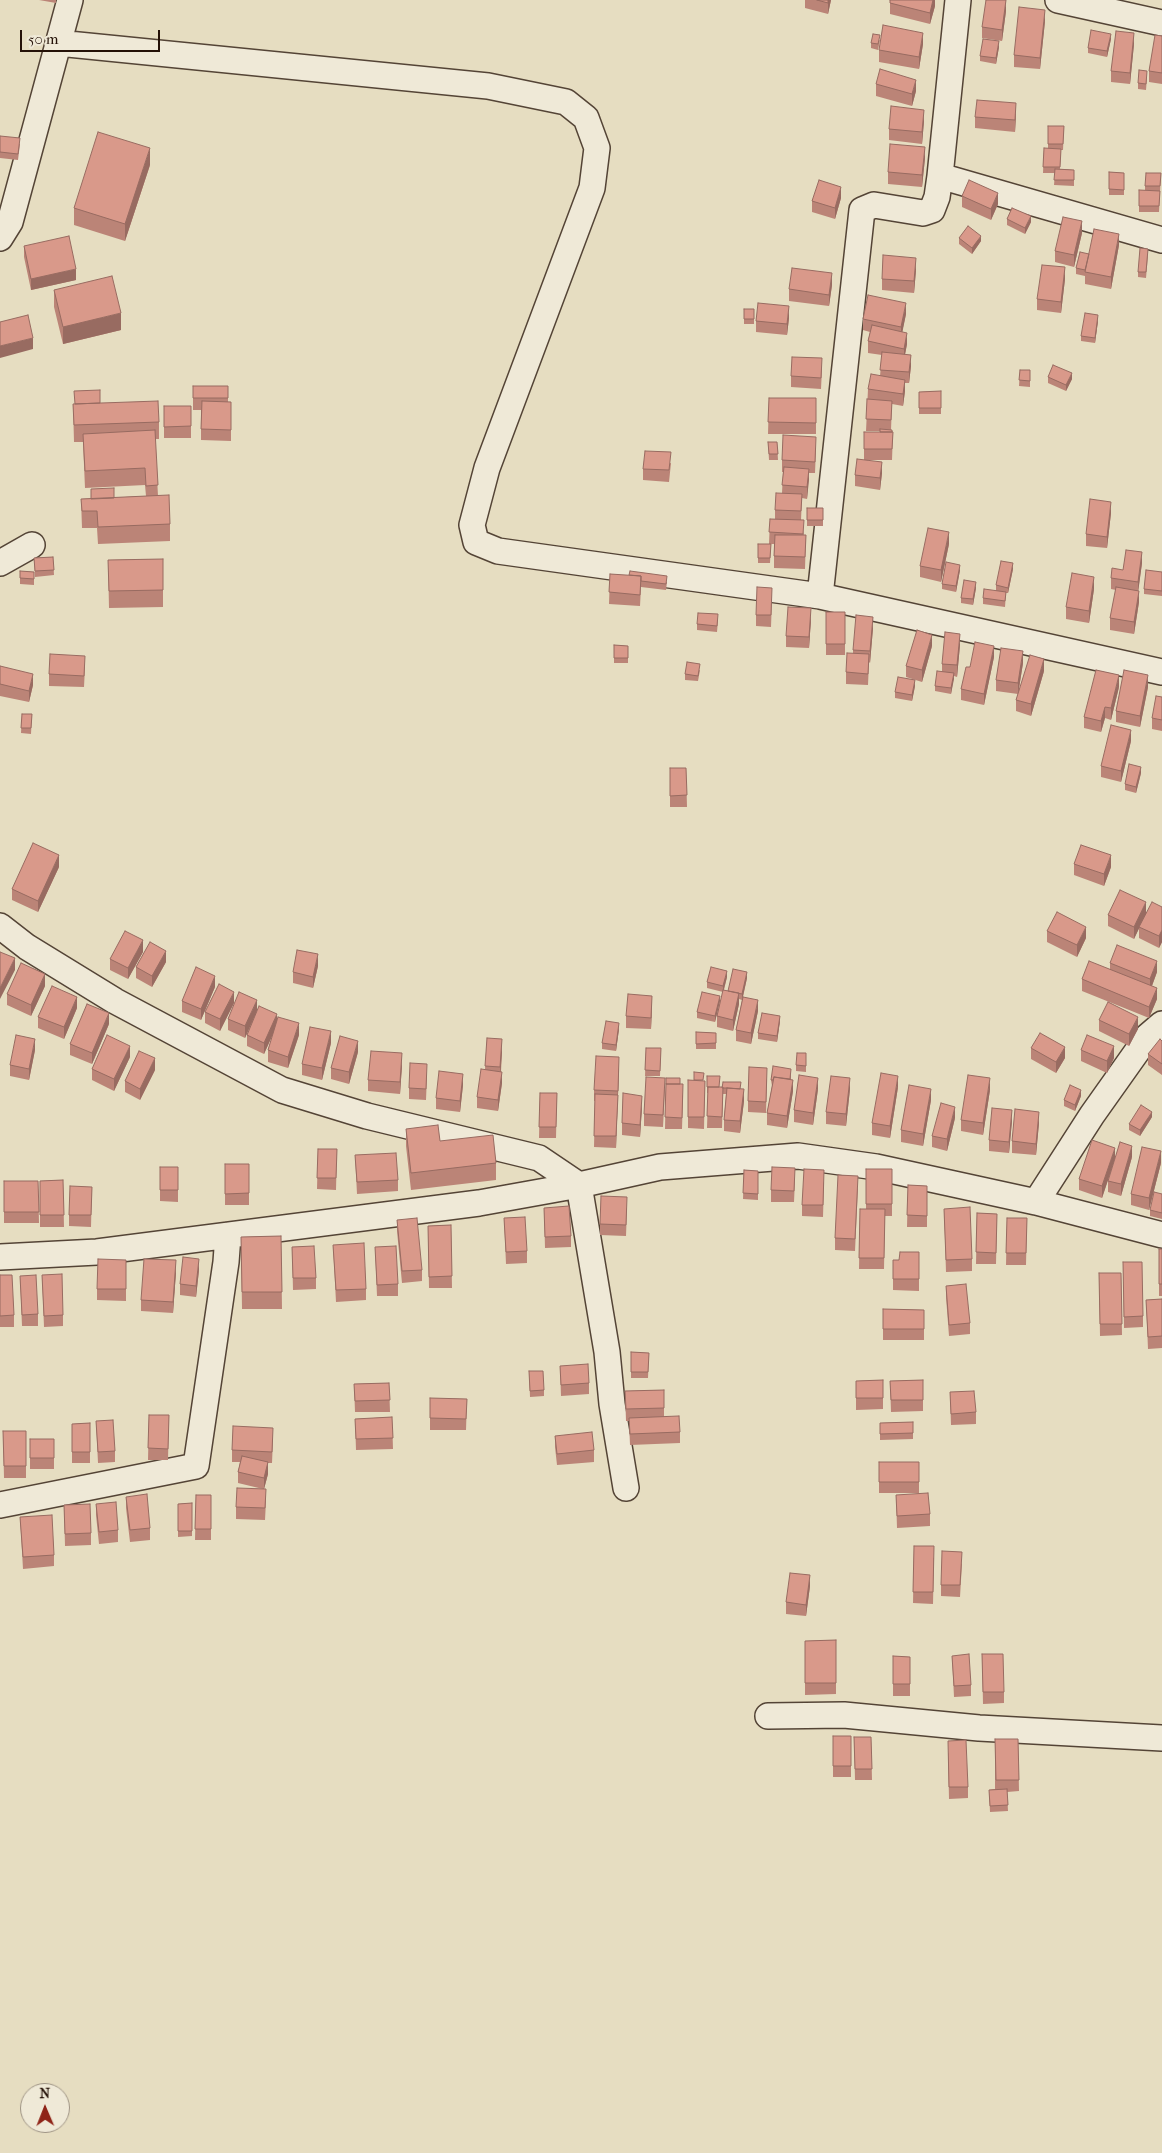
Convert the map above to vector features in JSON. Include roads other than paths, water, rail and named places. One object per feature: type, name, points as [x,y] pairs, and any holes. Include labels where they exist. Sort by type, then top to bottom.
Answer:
[{"type":"street","points":[[0,238],[10,222],[70,0]]},
{"type":"street","points":[[820,596],[862,210],[874,205],[923,213],[932,210],[937,197],[940,176],[958,0]]},
{"type":"street","points":[[1058,0],[1162,23]]},
{"type":"street","points":[[58,43],[488,86],[566,102],[586,118],[597,148],[592,188],[487,468],[472,526],[476,542],[498,551],[820,596],[1162,672]]},
{"type":"street","points":[[940,176],[1162,240]]},
{"type":"street","points":[[0,563],[32,545]]},
{"type":"street","points":[[0,926],[27,947],[115,1001],[282,1090],[367,1116],[539,1158],[580,1185],[607,1352],[612,1404],[626,1488]]},
{"type":"street","points":[[1036,1202],[1092,1115],[1148,1036],[1162,1024]]},
{"type":"street","points":[[0,1257],[97,1252],[479,1203],[580,1185],[660,1167],[798,1156],[876,1167],[1036,1202],[1162,1235]]},
{"type":"street","points":[[0,1505],[196,1466],[228,1235]]},
{"type":"street","points":[[768,1716],[844,1715],[979,1728],[1162,1738]]}]
